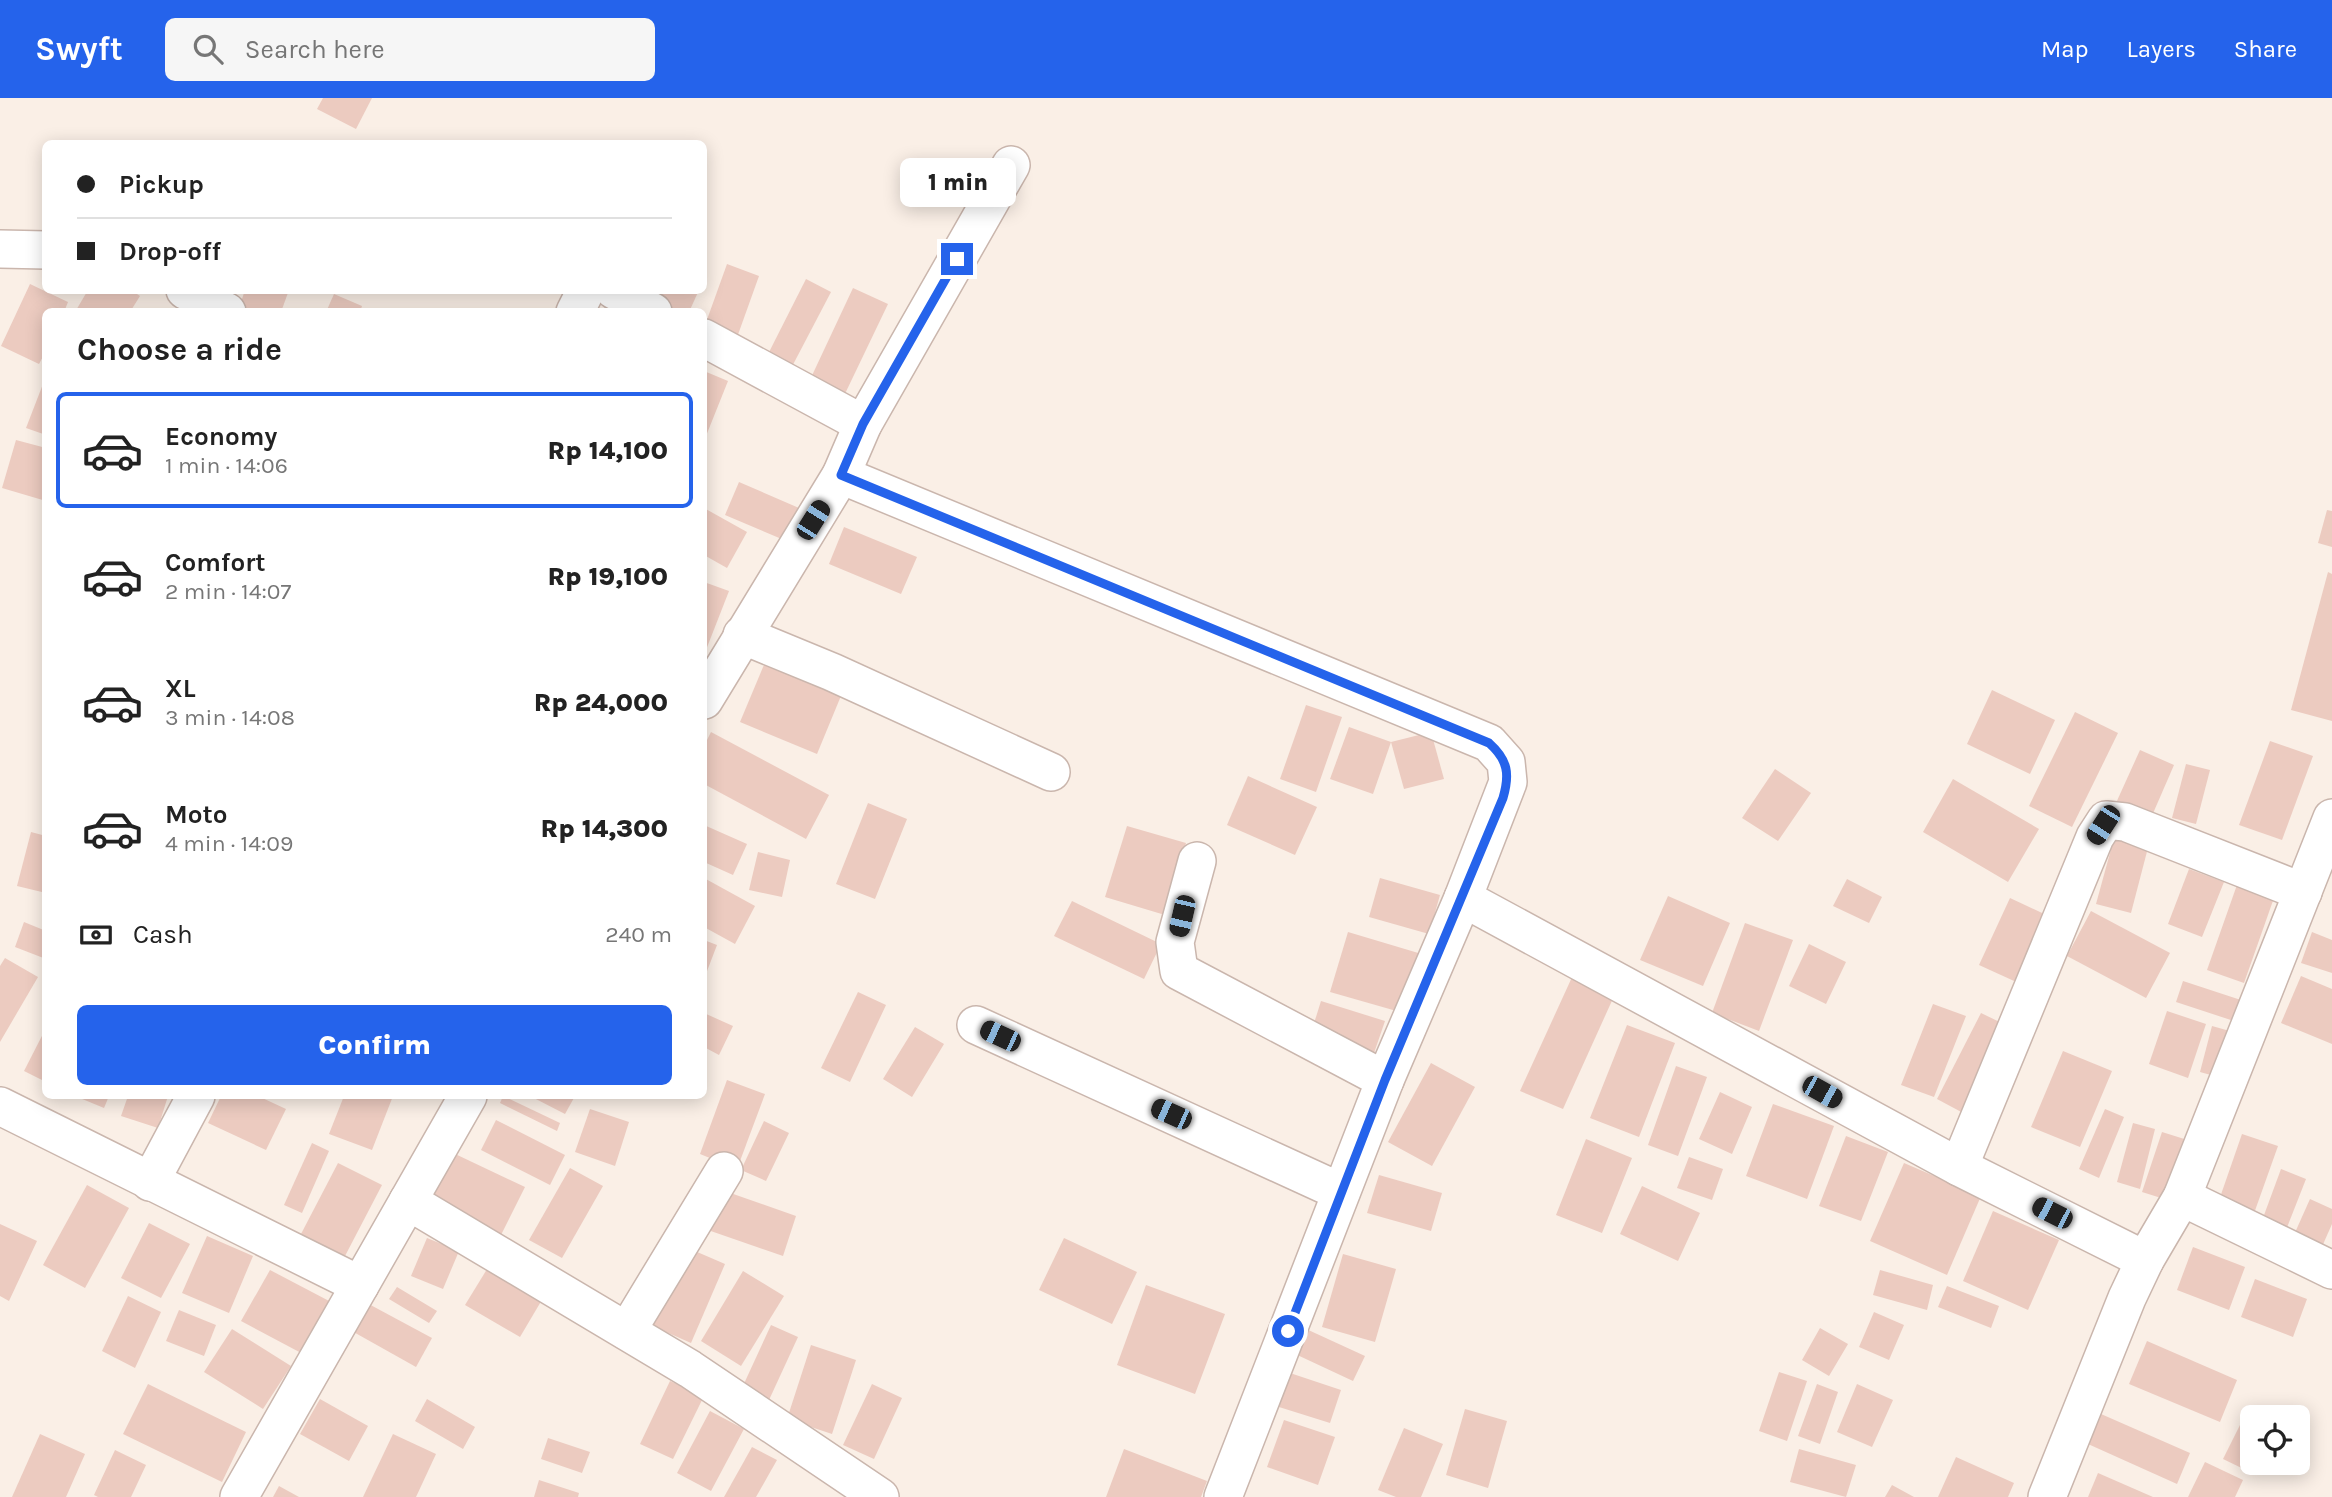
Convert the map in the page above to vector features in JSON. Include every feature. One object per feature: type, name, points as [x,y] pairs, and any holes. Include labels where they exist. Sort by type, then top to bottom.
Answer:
[{"type":"street","points":[[707,695],[841,475],[863,424],[1011,165]]},
{"type":"street","points":[[0,249],[42,250]]},
{"type":"street","points":[[193,294],[219,308]]},
{"type":"street","points":[[621,294],[646,308]]},
{"type":"street","points":[[707,340],[863,424]]},
{"type":"street","points":[[841,475],[1489,743],[1506,762],[1508,782],[1463,898],[1385,1080],[1223,1497]]},
{"type":"street","points":[[742,635],[832,671],[1051,772]]},
{"type":"street","points":[[2048,1497],[2145,1260],[2182,1197],[2332,818]]},
{"type":"street","points":[[1959,1167],[2095,837],[2106,820],[2125,822],[2303,891]]},
{"type":"street","points":[[1197,861],[1175,942],[1179,971],[1385,1080]]},
{"type":"street","points":[[1463,898],[1959,1167],[2145,1260]]},
{"type":"street","points":[[976,1025],[1341,1192]]},
{"type":"street","points":[[150,1182],[193,1099]]},
{"type":"street","points":[[239,1497],[466,1099]]},
{"type":"street","points":[[0,1106],[360,1285]]},
{"type":"street","points":[[627,1331],[724,1171]]},
{"type":"street","points":[[2182,1197],[2332,1270]]},
{"type":"street","points":[[408,1202],[690,1369],[880,1497]]},
{"type":"building","points":[[323,98],[372,98],[356,129],[317,109]]},
{"type":"building","points":[[727,264],[759,276],[735,343],[707,329],[707,320]]},
{"type":"building","points":[[806,279],[831,292],[786,378],[762,366]]},
{"type":"building","points":[[30,284],[42,290],[42,294],[51,294],[68,302],[66,308],[42,308],[42,358],[39,364],[1,346]]},
{"type":"building","points":[[853,288],[888,304],[842,400],[808,384]]},
{"type":"building","points":[[86,294],[140,296],[132,308],[77,308]]},
{"type":"building","points":[[244,294],[288,294],[282,308],[247,308],[240,305]]},
{"type":"building","points":[[334,294],[362,306],[361,308],[328,308]]},
{"type":"building","points":[[662,294],[697,294],[691,308],[655,308]]},
{"type":"building","points":[[707,372],[728,381],[707,434]]},
{"type":"building","points":[[42,387],[42,434],[26,428]]},
{"type":"building","points":[[16,440],[42,447],[42,500],[2,488]]},
{"type":"building","points":[[739,482],[799,508],[784,540],[725,515]]},
{"type":"building","points":[[707,510],[747,532],[727,568],[707,557]]},
{"type":"building","points":[[2327,510],[2332,511],[2332,547],[2318,543]]},
{"type":"building","points":[[844,527],[917,557],[901,594],[829,564]]},
{"type":"building","points":[[2328,572],[2332,574],[2332,721],[2291,710]]},
{"type":"building","points":[[707,583],[729,591],[707,647]]},
{"type":"building","points":[[766,660],[843,691],[817,754],[740,722]]},
{"type":"building","points":[[1992,690],[2055,720],[2030,774],[1967,744]]},
{"type":"building","points":[[1306,705],[1342,717],[1316,792],[1280,779]]},
{"type":"building","points":[[2075,712],[2118,733],[2072,827],[2029,806]]},
{"type":"building","points":[[1349,727],[1391,742],[1373,794],[1330,779]]},
{"type":"building","points":[[711,732],[829,795],[806,839],[707,786],[707,740]]},
{"type":"building","points":[[1431,732],[1444,779],[1404,789],[1391,742]]},
{"type":"building","points":[[2270,741],[2313,756],[2282,840],[2239,825]]},
{"type":"building","points":[[2140,750],[2174,765],[2151,818],[2116,803]]},
{"type":"building","points":[[2186,764],[2210,770],[2196,824],[2172,818]]},
{"type":"building","points":[[1775,769],[1811,793],[1778,841],[1742,818]]},
{"type":"building","points":[[1248,776],[1317,807],[1295,855],[1227,825]]},
{"type":"building","points":[[1953,779],[2039,829],[2008,882],[1923,832]]},
{"type":"building","points":[[868,803],[907,819],[875,899],[836,884]]},
{"type":"building","points":[[707,826],[747,844],[733,875],[707,863]]},
{"type":"building","points":[[1127,826],[1186,843],[1165,915],[1105,897]]},
{"type":"building","points":[[2116,831],[2150,840],[2131,913],[2096,904]]},
{"type":"building","points":[[31,832],[42,835],[42,892],[17,886]]},
{"type":"building","points":[[758,852],[790,860],[782,897],[749,890]]},
{"type":"building","points":[[2189,869],[2224,882],[2202,937],[2168,924]]},
{"type":"building","points":[[1380,878],[1440,895],[1429,934],[1369,917]]},
{"type":"building","points":[[1847,879],[1882,897],[1869,923],[1833,906]]},
{"type":"building","points":[[707,880],[755,906],[735,944],[707,929]]},
{"type":"building","points":[[2238,882],[2275,895],[2244,983],[2207,970]]},
{"type":"building","points":[[1668,896],[1730,923],[1703,986],[1640,960]]},
{"type":"building","points":[[2010,898],[2057,920],[2025,986],[1979,965]]},
{"type":"building","points":[[1072,901],[1161,944],[1144,979],[1054,936]]},
{"type":"building","points":[[2091,911],[2170,953],[2146,998],[2067,956]]},
{"type":"building","points":[[24,922],[42,929],[42,957],[15,947]]},
{"type":"building","points":[[1745,923],[1793,940],[1759,1031],[1712,1013]]},
{"type":"building","points":[[1348,932],[1425,955],[1407,1014],[1330,992]]},
{"type":"building","points":[[2312,932],[2332,940],[2332,973],[2301,963]]},
{"type":"building","points":[[707,941],[717,945],[707,971]]},
{"type":"building","points":[[1809,944],[1846,962],[1826,1004],[1789,986]]},
{"type":"building","points":[[5,958],[38,977],[0,1042],[0,966]]},
{"type":"building","points":[[1573,975],[1615,994],[1563,1109],[1520,1091]]},
{"type":"building","points":[[2301,976],[2332,989],[2332,1044],[2281,1023]]},
{"type":"building","points":[[2183,981],[2247,1002],[2240,1023],[2176,1002]]},
{"type":"building","points":[[858,992],[886,1005],[850,1082],[821,1068]]},
{"type":"building","points":[[1321,1001],[1385,1021],[1373,1056],[1310,1036]]},
{"type":"building","points":[[1933,1004],[1966,1016],[1934,1097],[1901,1085]]},
{"type":"building","points":[[2167,1011],[2206,1024],[2188,1078],[2149,1064]]},
{"type":"building","points":[[1981,1013],[2010,1027],[1965,1114],[1937,1099]]},
{"type":"building","points":[[707,1014],[733,1026],[719,1055],[707,1049]]},
{"type":"building","points":[[1627,1025],[1675,1043],[1639,1137],[1590,1118]]},
{"type":"building","points":[[2212,1026],[2237,1033],[2225,1079],[2200,1072]]},
{"type":"building","points":[[915,1027],[944,1044],[912,1097],[883,1079]]},
{"type":"building","points":[[42,1036],[42,1080],[24,1071]]},
{"type":"building","points":[[2063,1051],[2112,1071],[2080,1147],[2031,1127]]},
{"type":"building","points":[[1431,1063],[1475,1087],[1432,1166],[1388,1142]]},
{"type":"building","points":[[1676,1066],[1707,1077],[1678,1156],[1648,1145]]},
{"type":"building","points":[[727,1080],[765,1094],[737,1169],[700,1154]]},
{"type":"building","points":[[1720,1092],[1752,1107],[1732,1154],[1699,1139]]},
{"type":"building","points":[[82,1099],[108,1099],[104,1108]]},
{"type":"building","points":[[127,1099],[167,1099],[158,1128],[121,1116]]},
{"type":"building","points":[[220,1099],[264,1099],[286,1109],[266,1150],[208,1123]]},
{"type":"building","points":[[343,1099],[392,1099],[372,1150],[329,1134]]},
{"type":"building","points":[[502,1099],[509,1099],[560,1123],[557,1131],[500,1103]]},
{"type":"building","points":[[536,1099],[573,1099],[565,1114]]},
{"type":"building","points":[[1773,1104],[1834,1126],[1807,1199],[1746,1176]]},
{"type":"building","points":[[590,1109],[629,1122],[615,1166],[575,1152]]},
{"type":"building","points":[[2105,1109],[2124,1117],[2099,1178],[2079,1169]]},
{"type":"building","points":[[496,1120],[565,1155],[550,1185],[481,1150]]},
{"type":"building","points":[[764,1121],[789,1133],[766,1181],[741,1170]]},
{"type":"building","points":[[2133,1123],[2155,1129],[2140,1189],[2117,1182]]},
{"type":"building","points":[[2162,1132],[2197,1143],[2177,1203],[2142,1192]]},
{"type":"building","points":[[2242,1134],[2278,1146],[2252,1219],[2217,1206]]},
{"type":"building","points":[[1846,1136],[1888,1152],[1861,1221],[1819,1206]]},
{"type":"building","points":[[1586,1139],[1632,1158],[1602,1233],[1556,1215]]},
{"type":"building","points":[[312,1143],[329,1151],[302,1213],[284,1205]]},
{"type":"building","points":[[451,1152],[525,1187],[501,1235],[427,1200]]},
{"type":"building","points":[[1689,1157],[1723,1169],[1712,1200],[1677,1188]]},
{"type":"building","points":[[338,1163],[382,1185],[345,1256],[301,1234]]},
{"type":"building","points":[[1904,1163],[1981,1196],[1947,1275],[1870,1241]]},
{"type":"building","points":[[570,1168],[603,1186],[562,1258],[529,1240]]},
{"type":"building","points":[[2281,1169],[2306,1179],[2284,1235],[2260,1226]]},
{"type":"building","points":[[1379,1175],[1442,1193],[1431,1231],[1367,1213]]},
{"type":"building","points":[[87,1185],[129,1208],[85,1288],[43,1265]]},
{"type":"building","points":[[1642,1186],[1700,1213],[1678,1261],[1620,1234]]},
{"type":"building","points":[[719,1189],[796,1216],[783,1256],[705,1229]]},
{"type":"building","points":[[2310,1199],[2332,1209],[2332,1224],[2317,1258],[2289,1246]]},
{"type":"building","points":[[1993,1211],[2059,1240],[2028,1310],[1963,1281]]},
{"type":"building","points":[[149,1223],[190,1244],[161,1298],[121,1278]]},
{"type":"building","points":[[0,1224],[37,1241],[9,1301],[0,1296]]},
{"type":"building","points":[[207,1236],[253,1256],[229,1313],[182,1293]]},
{"type":"building","points":[[427,1238],[459,1251],[443,1289],[411,1276]]},
{"type":"building","points":[[1064,1238],[1137,1272],[1112,1324],[1039,1290]]},
{"type":"building","points":[[681,1245],[725,1264],[691,1343],[648,1324]]},
{"type":"building","points":[[2193,1247],[2245,1267],[2229,1310],[2177,1290]]},
{"type":"building","points":[[1343,1254],[1396,1269],[1375,1342],[1322,1327]]},
{"type":"building","points":[[492,1261],[546,1293],[520,1337],[465,1305]]},
{"type":"building","points":[[270,1270],[331,1302],[303,1354],[241,1321]]},
{"type":"building","points":[[1880,1270],[1933,1285],[1927,1310],[1873,1295]]},
{"type":"building","points":[[743,1271],[784,1296],[741,1366],[701,1341]]},
{"type":"building","points":[[2255,1279],[2307,1299],[2293,1337],[2241,1317]]},
{"type":"building","points":[[1146,1285],[1225,1314],[1195,1394],[1117,1365]]},
{"type":"building","points":[[1947,1286],[1999,1306],[1991,1328],[1938,1307]]},
{"type":"building","points":[[397,1287],[437,1311],[429,1323],[389,1299]]},
{"type":"building","points":[[128,1296],[161,1312],[135,1368],[102,1351]]},
{"type":"building","points":[[365,1302],[432,1338],[416,1367],[350,1330]]},
{"type":"building","points":[[179,1310],[216,1325],[204,1356],[166,1341]]},
{"type":"building","points":[[1874,1312],[1904,1325],[1889,1360],[1859,1347]]},
{"type":"building","points":[[771,1325],[798,1337],[769,1400],[742,1388]]},
{"type":"building","points":[[1304,1328],[1365,1356],[1353,1381],[1293,1353]]},
{"type":"building","points":[[1820,1328],[1848,1344],[1829,1376],[1802,1360]]},
{"type":"building","points":[[232,1329],[291,1366],[263,1409],[204,1372]]},
{"type":"building","points":[[2147,1341],[2237,1380],[2220,1422],[2129,1384]]},
{"type":"building","points":[[811,1345],[856,1360],[832,1434],[787,1419]]},
{"type":"building","points":[[1779,1372],[1807,1381],[1787,1441],[1759,1431]]},
{"type":"building","points":[[1290,1373],[1341,1390],[1330,1423],[1279,1407]]},
{"type":"building","points":[[670,1381],[704,1396],[673,1459],[640,1444]]},
{"type":"building","points":[[148,1384],[246,1432],[222,1482],[123,1434]]},
{"type":"building","points":[[872,1384],[902,1398],[874,1459],[843,1445]]},
{"type":"building","points":[[1817,1384],[1838,1392],[1820,1444],[1798,1436]]},
{"type":"building","points":[[1857,1384],[1893,1400],[1872,1447],[1837,1432]]},
{"type":"building","points":[[320,1399],[368,1426],[349,1461],[300,1434]]},
{"type":"building","points":[[427,1399],[475,1427],[463,1449],[415,1421]]},
{"type":"building","points":[[1465,1409],[1507,1421],[1488,1488],[1446,1475]]},
{"type":"building","points":[[710,1411],[744,1429],[711,1491],[677,1473]]},
{"type":"building","points":[[2101,1414],[2190,1453],[2177,1484],[2088,1444]]},
{"type":"building","points":[[1284,1420],[1335,1437],[1318,1485],[1267,1467]]},
{"type":"building","points":[[2240,1425],[2240,1467],[2223,1459]]},
{"type":"building","points":[[1404,1428],[1443,1444],[1421,1497],[1396,1497],[1378,1490]]},
{"type":"building","points":[[40,1434],[85,1454],[66,1497],[12,1497]]},
{"type":"building","points":[[393,1434],[436,1454],[416,1497],[363,1497]]},
{"type":"building","points":[[548,1438],[590,1452],[582,1473],[541,1459]]},
{"type":"building","points":[[752,1447],[777,1460],[756,1497],[724,1497]]},
{"type":"building","points":[[1124,1449],[1207,1481],[1201,1497],[1106,1497]]},
{"type":"building","points":[[1799,1449],[1856,1465],[1846,1497],[1790,1482]]},
{"type":"building","points":[[115,1450],[146,1465],[131,1497],[98,1497],[94,1495]]},
{"type":"building","points":[[1956,1457],[2014,1483],[2008,1497],[1938,1497]]},
{"type":"building","points":[[2205,1462],[2243,1480],[2235,1497],[2188,1497]]},
{"type":"building","points":[[2098,1473],[2153,1497],[2088,1497]]},
{"type":"building","points":[[539,1480],[579,1493],[578,1497],[534,1497]]},
{"type":"building","points":[[1892,1485],[1914,1497],[1885,1497]]},
{"type":"building","points":[[279,1486],[299,1497],[273,1497]]},
{"type":"route","points":[[957,259],[863,424],[841,475],[1489,743],[1506,762],[1508,782],[1503,798],[1385,1080],[1288,1331]]}]
